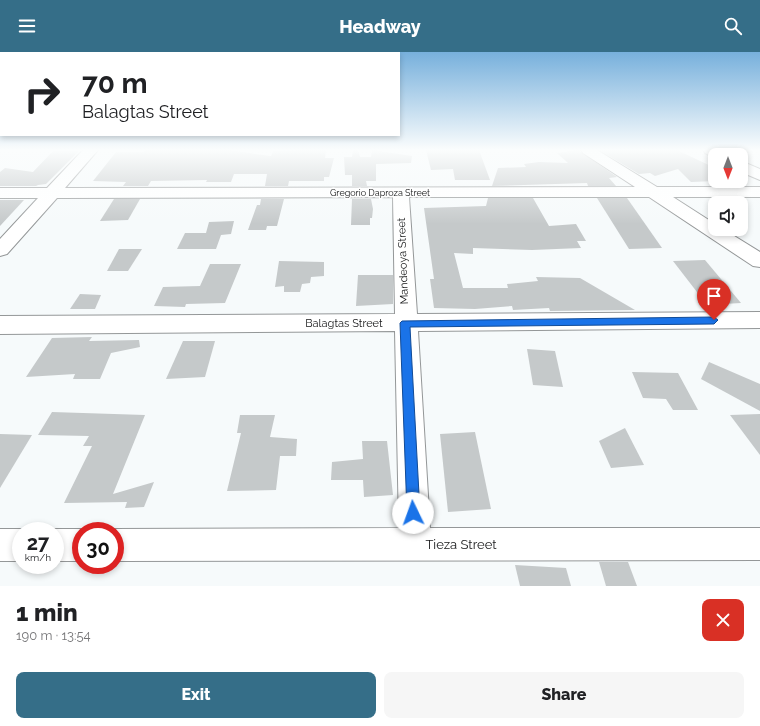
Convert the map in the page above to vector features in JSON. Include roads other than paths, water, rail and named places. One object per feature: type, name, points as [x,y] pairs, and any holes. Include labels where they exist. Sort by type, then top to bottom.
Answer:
[{"type":"street","points":[[0,250],[68,175]]},
{"type":"street","points":[[628,175],[760,261]]},
{"type":"street","name":"Gregorio Daproza Street","points":[[0,193],[760,192]]},
{"type":"street","name":"Mandeoya Street","points":[[401,193],[415,544]]},
{"type":"street","name":"Balagtas Street","points":[[0,325],[760,320]]},
{"type":"street","name":"Tieza Street","points":[[124,545],[760,544]]},
{"type":"street","points":[[0,545],[12,545]]}]
